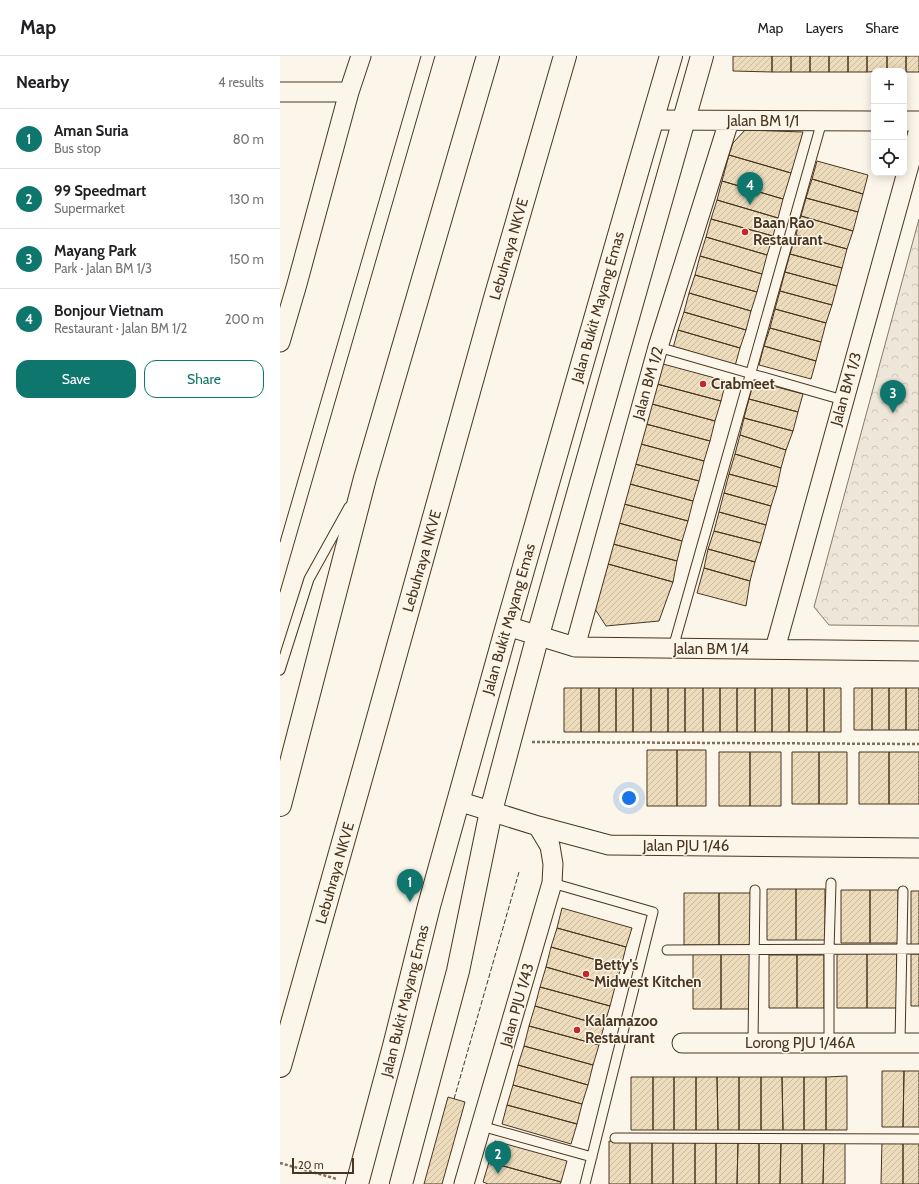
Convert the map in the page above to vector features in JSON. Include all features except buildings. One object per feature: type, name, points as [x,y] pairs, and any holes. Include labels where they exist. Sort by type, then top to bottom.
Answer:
[{"type":"main road","points":[[280,805],[365,478],[488,56]]},
{"type":"main road","name":"Lebuhraya NKVE","points":[[280,1066],[492,306],[566,56]]},
{"type":"main road","name":"Jalan Bukit Mayang Emas","points":[[349,1182],[394,1046],[429,906],[458,801],[671,56]]},
{"type":"main road","points":[[401,1184],[458,971],[491,811],[538,635],[702,56]]},
{"type":"street","points":[[280,342],[289,284],[361,56]]},
{"type":"street","points":[[280,92],[349,92]]},
{"type":"street","name":"Jalan BM 1/1","points":[[652,120],[871,121]]},
{"type":"street","name":"Jalan BM 1/2","points":[[576,647],[658,347],[729,121]]},
{"type":"street","points":[[907,121],[919,121]]},
{"type":"street","name":"Jalan BM 1/3","points":[[775,649],[919,129]]},
{"type":"street","name":"Jalan BM 1/4","points":[[507,626],[576,647],[919,651]]},
{"type":"street","name":"Jalan PJU 1/46","points":[[458,801],[538,826],[608,845],[919,848]]},
{"type":"street","name":"Jalan PJU 1/43","points":[[464,1184],[552,883],[553,864],[550,846],[538,826]]},
{"type":"street","name":"Lorong PJU 1/46A","points":[[682,1043],[919,1043]]},
{"type":"lane","points":[[673,648],[822,121]]},
{"type":"lane","points":[[658,347],[843,400]]},
{"type":"lane","points":[[280,670],[309,579],[365,478]]},
{"type":"lane","points":[[552,883],[653,912],[585,1184]]},
{"type":"lane","points":[[829,1043],[831,883]]},
{"type":"lane","points":[[753,1043],[754,890]]},
{"type":"lane","points":[[900,1043],[903,891]]},
{"type":"lane","points":[[667,950],[919,949]]},
{"type":"lane","points":[[482,1126],[592,1157]]},
{"type":"lane","points":[[615,1138],[919,1139]]},
{"type":"path","points":[[510,742],[919,744]]},
{"type":"path","points":[[280,1164],[349,1182]]},
{"type":"green space","points":[[919,219],[919,626],[829,625],[814,607]]},
{"type":"tram line","points":[[280,542],[421,56]]},
{"type":"tram line","points":[[280,592],[435,56]]},
{"type":"fence","points":[[454,1099],[519,872]]},
{"type":"place","name":"Bonjour Vietnam","points":[[750,205]]},
{"type":"place","name":"Baan Rao Restaurant","points":[[745,232]]},
{"type":"place","name":"Crabmeet","points":[[703,384]]},
{"type":"place","name":"Mayang Park","points":[[893,413]]},
{"type":"place","name":"Aman Suria","points":[[410,902]]},
{"type":"place","name":"Betty's Midwest Kitchen","points":[[586,974]]},
{"type":"place","name":"Kalamazoo Restaurant","points":[[577,1030]]},
{"type":"place","name":"99 Speedmart","points":[[498,1174]]}]
